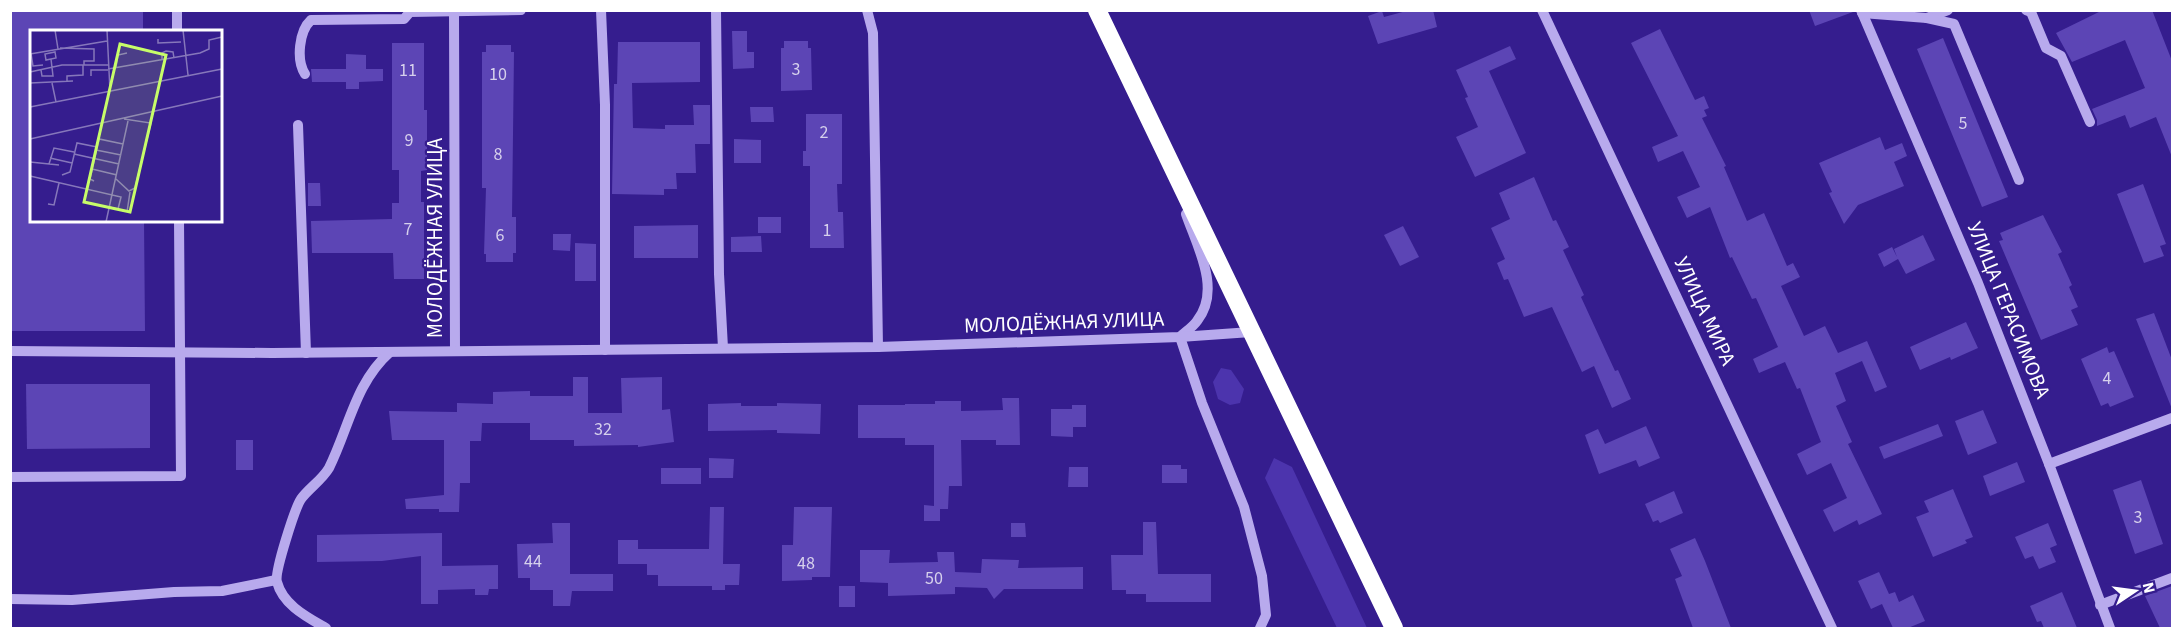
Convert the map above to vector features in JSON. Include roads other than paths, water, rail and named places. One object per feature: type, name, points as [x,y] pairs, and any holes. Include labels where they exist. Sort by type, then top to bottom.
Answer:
[{"type":"highway","points":[[1097,10],[1394,628]]},
{"type":"street","points":[[177,10],[177,30]]},
{"type":"street","points":[[305,74],[300,65],[301,44],[304,30],[311,20],[404,20],[410,12],[521,10]]},
{"type":"street","points":[[601,10],[605,105],[605,350]]},
{"type":"street","points":[[716,10],[719,274],[723,348]]},
{"type":"street","points":[[867,10],[873,33],[878,347]]},
{"type":"street","name":"УЛИЦА МИРА","points":[[1542,10],[1832,628]]},
{"type":"street","points":[[1927,18],[1948,10]]},
{"type":"street","points":[[2026,10],[2031,12],[2046,48],[2061,56],[2090,122]]},
{"type":"street","name":"МОЛОДЁЖНАЯ УЛИЦА","points":[[454,11],[455,351],[878,347],[1180,337],[1251,332]]},
{"type":"street","points":[[1862,12],[1927,18],[1954,24],[2019,180]]},
{"type":"street","name":"УЛИЦА ГЕРАСИМОВА","points":[[1862,12],[1978,283],[2110,628]]},
{"type":"street","points":[[298,125],[306,353]]},
{"type":"street","points":[[1166,153],[1205,268],[1208,291],[1205,308],[1197,322],[1180,337],[1202,404],[1244,507],[1262,576],[1266,615],[1260,628]]},
{"type":"street","points":[[10,477],[181,476],[179,222]]},
{"type":"street","points":[[10,351],[306,353],[455,351]]},
{"type":"street","points":[[326,628],[298,612],[283,594],[276,580],[280,557],[300,500],[327,471],[365,380],[377,363],[390,352]]},
{"type":"street","points":[[2049,464],[2172,418]]},
{"type":"street","points":[[2100,605],[2172,578]]},
{"type":"street","points":[[10,599],[72,600],[174,592],[222,591],[276,580]]}]
